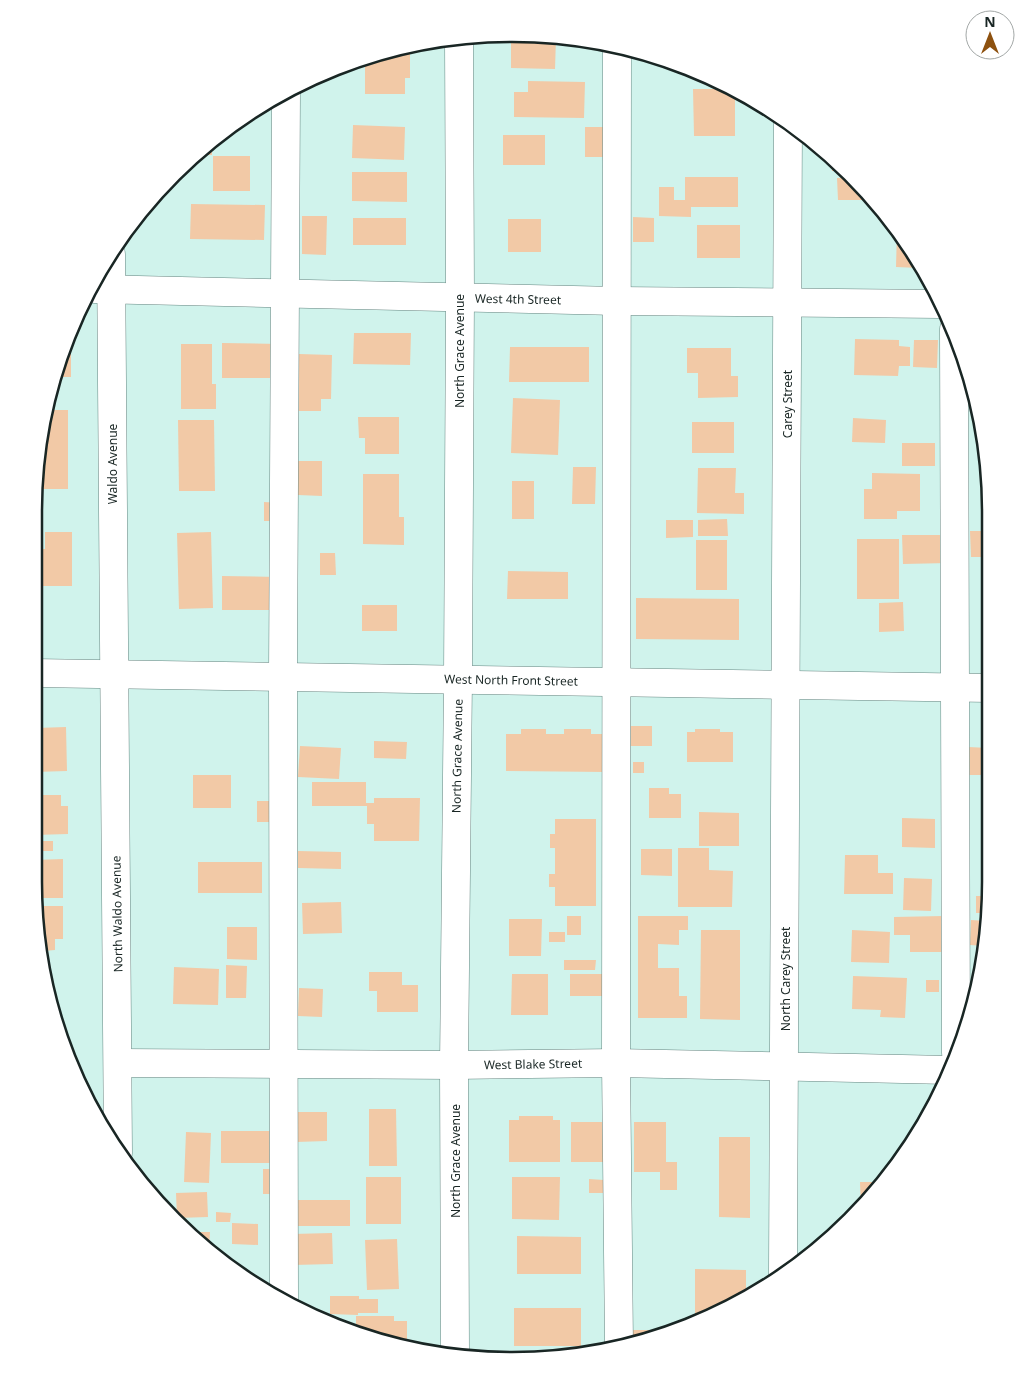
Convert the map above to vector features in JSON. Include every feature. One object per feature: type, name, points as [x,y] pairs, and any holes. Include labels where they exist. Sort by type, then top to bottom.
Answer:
[{"type":"street","name":"North Grace Avenue","points":[[455,1348],[454,1065],[460,297],[459,46]]},
{"type":"street","points":[[617,55],[616,1063],[619,1340]]},
{"type":"street","points":[[284,1293],[282,677],[286,101]]},
{"type":"street","name":"Carey Street","points":[[786,684],[788,132]]},
{"type":"street","name":"Waldo Avenue","points":[[106,275],[103,289],[114,674]]},
{"type":"street","name":"West 4th Street","points":[[103,289],[617,301],[933,304]]},
{"type":"street","points":[[954,351],[956,1039]]},
{"type":"street","name":"West North Front Street","points":[[42,673],[982,688]]},
{"type":"street","name":"North Waldo Avenue","points":[[114,674],[118,1138]]},
{"type":"street","name":"North Carey Street","points":[[783,1266],[786,684]]},
{"type":"street","name":"West Blake Street","points":[[118,1063],[454,1065],[616,1063],[943,1070]]},
{"type":"building","points":[[511,42],[556,45],[555,69],[511,68]]},
{"type":"building","points":[[410,55],[410,78],[405,78],[405,94],[365,94],[365,66]]},
{"type":"building","points":[[528,81],[585,82],[584,118],[514,117],[514,92],[528,92]]},
{"type":"building","points":[[693,89],[716,89],[735,98],[735,136],[694,136]]},
{"type":"building","points":[[353,125],[405,127],[404,160],[352,158]]},
{"type":"building","points":[[585,127],[614,127],[614,157],[585,157]]},
{"type":"building","points":[[503,135],[545,135],[545,165],[503,165]]},
{"type":"building","points":[[213,156],[250,156],[250,191],[213,191]]},
{"type":"building","points":[[352,172],[407,172],[407,202],[352,201]]},
{"type":"building","points":[[685,177],[738,177],[738,207],[691,207],[691,217],[659,216],[659,187],[674,187],[674,200],[685,200]]},
{"type":"building","points":[[837,178],[842,178],[863,200],[838,200]]},
{"type":"building","points":[[191,204],[265,205],[264,240],[190,239]]},
{"type":"building","points":[[302,216],[327,216],[326,255],[302,254]]},
{"type":"building","points":[[633,217],[654,218],[654,242],[633,242]]},
{"type":"building","points":[[353,218],[406,218],[406,245],[353,245]]},
{"type":"building","points":[[508,219],[541,219],[541,252],[508,252]]},
{"type":"building","points":[[697,225],[740,225],[740,258],[697,258]]},
{"type":"building","points":[[897,242],[914,268],[896,267]]},
{"type":"building","points":[[354,333],[411,333],[410,365],[353,364]]},
{"type":"building","points":[[855,339],[899,340],[899,346],[910,347],[910,366],[899,366],[898,376],[854,375]]},
{"type":"building","points":[[914,340],[938,340],[937,368],[913,367]]},
{"type":"building","points":[[222,343],[280,344],[280,378],[222,378]]},
{"type":"building","points":[[181,344],[212,344],[212,384],[216,384],[216,409],[181,409]]},
{"type":"building","points":[[510,347],[589,347],[589,382],[509,382]]},
{"type":"building","points":[[687,348],[731,348],[731,376],[738,376],[738,397],[698,398],[698,373],[687,373]]},
{"type":"building","points":[[71,351],[71,377],[63,377]]},
{"type":"building","points":[[299,354],[332,355],[331,399],[321,399],[321,411],[297,411]]},
{"type":"building","points":[[513,398],[560,400],[558,455],[511,453]]},
{"type":"building","points":[[55,410],[68,410],[68,489],[44,489],[47,451]]},
{"type":"building","points":[[358,417],[399,417],[399,454],[365,454],[365,438],[359,438]]},
{"type":"building","points":[[853,418],[886,420],[885,443],[852,442]]},
{"type":"building","points":[[178,420],[214,420],[215,491],[179,491]]},
{"type":"building","points":[[692,422],[734,422],[734,453],[692,453]]},
{"type":"building","points":[[902,443],[935,443],[935,466],[902,466]]},
{"type":"building","points":[[292,461],[322,461],[322,496],[298,495],[298,484],[292,484]]},
{"type":"building","points":[[573,467],[596,467],[595,504],[572,504]]},
{"type":"building","points":[[698,468],[736,468],[735,493],[744,493],[744,514],[697,513]]},
{"type":"building","points":[[872,473],[920,474],[920,511],[897,511],[897,519],[864,519],[864,489],[872,489]]},
{"type":"building","points":[[363,474],[399,474],[399,517],[404,517],[404,545],[363,544]]},
{"type":"building","points":[[512,481],[534,481],[534,519],[512,519]]},
{"type":"building","points":[[264,502],[282,503],[282,521],[264,521]]},
{"type":"building","points":[[727,519],[728,536],[698,536],[698,520]]},
{"type":"building","points":[[666,520],[693,520],[693,537],[666,538]]},
{"type":"building","points":[[970,531],[982,531],[982,557],[971,557]]},
{"type":"building","points":[[45,532],[72,532],[72,586],[42,586],[42,549],[45,549]]},
{"type":"building","points":[[211,532],[213,608],[179,609],[177,533]]},
{"type":"building","points":[[902,535],[948,535],[949,563],[903,564]]},
{"type":"building","points":[[857,539],[899,539],[899,599],[857,599]]},
{"type":"building","points":[[696,540],[727,540],[727,590],[696,590]]},
{"type":"building","points":[[320,553],[335,553],[336,575],[320,575]]},
{"type":"building","points":[[508,571],[568,572],[568,599],[507,599]]},
{"type":"building","points":[[222,576],[278,577],[278,610],[222,610]]},
{"type":"building","points":[[636,598],[739,599],[739,640],[636,639]]},
{"type":"building","points":[[903,602],[904,631],[879,632],[879,603]]},
{"type":"building","points":[[362,605],[397,605],[397,631],[362,631]]},
{"type":"building","points":[[627,726],[652,726],[652,746],[627,746]]},
{"type":"building","points":[[66,727],[67,771],[42,772],[42,728]]},
{"type":"building","points":[[521,729],[546,729],[546,734],[564,734],[564,729],[591,729],[591,734],[606,734],[606,772],[506,771],[506,734],[521,734]]},
{"type":"building","points":[[695,729],[720,729],[720,732],[733,732],[733,762],[687,762],[687,732],[695,732]]},
{"type":"building","points":[[374,741],[407,742],[406,759],[374,758]]},
{"type":"building","points":[[300,746],[341,748],[339,779],[298,777]]},
{"type":"building","points":[[968,747],[982,748],[982,775],[968,775]]},
{"type":"building","points":[[633,762],[644,762],[644,773],[633,773]]},
{"type":"building","points":[[193,775],[231,775],[231,808],[193,808]]},
{"type":"building","points":[[312,782],[366,782],[366,803],[374,803],[374,798],[420,798],[419,841],[374,841],[374,824],[367,824],[367,806],[312,806]]},
{"type":"building","points":[[649,788],[669,788],[669,794],[681,794],[681,818],[649,818]]},
{"type":"building","points":[[42,795],[61,795],[61,806],[68,806],[68,834],[42,835]]},
{"type":"building","points":[[257,801],[270,801],[270,822],[257,822]]},
{"type":"building","points":[[699,812],[739,813],[739,846],[699,846]]},
{"type":"building","points":[[902,818],[935,819],[935,848],[902,847]]},
{"type":"building","points":[[555,819],[596,819],[596,906],[555,906],[555,887],[549,887],[549,874],[555,874],[555,848],[550,848],[550,834],[555,834]]},
{"type":"building","points":[[42,841],[53,841],[53,851],[42,851]]},
{"type":"building","points":[[678,848],[709,848],[709,870],[733,871],[732,907],[678,907]]},
{"type":"building","points":[[641,849],[672,849],[672,876],[641,875]]},
{"type":"building","points":[[298,851],[341,852],[341,869],[298,868]]},
{"type":"building","points":[[845,855],[878,855],[878,873],[893,873],[893,894],[844,894]]},
{"type":"building","points":[[63,859],[63,898],[43,898],[42,860]]},
{"type":"building","points":[[198,862],[262,862],[262,893],[198,893]]},
{"type":"building","points":[[904,878],[932,879],[931,911],[903,910]]},
{"type":"building","points":[[976,896],[982,896],[981,913],[976,913]]},
{"type":"building","points":[[341,902],[342,933],[303,934],[302,903]]},
{"type":"building","points":[[44,906],[63,906],[63,939],[55,939],[55,950],[48,951]]},
{"type":"building","points":[[567,916],[581,916],[581,935],[567,935]]},
{"type":"building","points":[[638,916],[688,916],[688,930],[679,930],[679,945],[658,944],[658,968],[679,968],[679,996],[687,996],[687,1018],[638,1018]]},
{"type":"building","points":[[943,916],[944,952],[910,952],[910,935],[894,935],[894,917]]},
{"type":"building","points":[[509,919],[542,919],[541,956],[509,956]]},
{"type":"building","points":[[971,920],[980,921],[978,946],[970,945]]},
{"type":"building","points":[[227,927],[257,927],[257,960],[227,959]]},
{"type":"building","points":[[701,930],[740,930],[740,1020],[700,1019]]},
{"type":"building","points":[[852,930],[890,932],[889,963],[851,962]]},
{"type":"building","points":[[549,932],[565,932],[565,942],[549,942]]},
{"type":"building","points":[[564,960],[596,960],[595,970],[564,970]]},
{"type":"building","points":[[226,965],[247,966],[246,998],[226,998]]},
{"type":"building","points":[[174,967],[219,969],[218,1005],[173,1004]]},
{"type":"building","points":[[369,972],[402,972],[402,985],[418,985],[418,1012],[377,1012],[377,991],[369,991]]},
{"type":"building","points":[[512,974],[548,974],[548,1015],[511,1015]]},
{"type":"building","points":[[570,974],[608,974],[607,996],[570,996]]},
{"type":"building","points":[[853,976],[907,978],[905,1018],[880,1017],[881,1010],[852,1009]]},
{"type":"building","points":[[926,980],[939,980],[939,992],[926,992]]},
{"type":"building","points":[[299,988],[323,989],[322,1017],[298,1016]]},
{"type":"building","points":[[369,1109],[396,1109],[397,1166],[369,1166]]},
{"type":"building","points":[[295,1112],[327,1112],[327,1141],[296,1142]]},
{"type":"building","points":[[519,1116],[553,1116],[553,1120],[560,1120],[560,1162],[509,1162],[509,1120],[519,1120]]},
{"type":"building","points":[[571,1122],[611,1122],[610,1162],[571,1162]]},
{"type":"building","points":[[634,1122],[666,1122],[666,1162],[677,1162],[677,1190],[660,1190],[660,1172],[634,1172]]},
{"type":"building","points":[[221,1131],[274,1131],[274,1163],[221,1163]]},
{"type":"building","points":[[186,1132],[211,1133],[209,1183],[184,1182]]},
{"type":"building","points":[[719,1137],[750,1137],[750,1218],[719,1217]]},
{"type":"building","points":[[263,1169],[277,1169],[277,1194],[263,1194]]},
{"type":"building","points":[[366,1177],[401,1177],[401,1224],[366,1224]]},
{"type":"building","points":[[512,1177],[560,1177],[559,1220],[512,1219]]},
{"type":"building","points":[[589,1179],[604,1180],[604,1193],[589,1193]]},
{"type":"building","points":[[860,1182],[874,1182],[866,1192],[861,1198]]},
{"type":"building","points":[[207,1192],[208,1217],[183,1218],[177,1211],[176,1193]]},
{"type":"building","points":[[294,1200],[350,1200],[350,1226],[294,1226]]},
{"type":"building","points":[[216,1212],[231,1213],[230,1222],[216,1222]]},
{"type":"building","points":[[232,1223],[258,1224],[258,1245],[232,1244]]},
{"type":"building","points":[[199,1232],[210,1232],[210,1241]]},
{"type":"building","points":[[332,1233],[333,1264],[293,1265],[292,1234]]},
{"type":"building","points":[[517,1236],[581,1237],[581,1274],[517,1274]]},
{"type":"building","points":[[397,1239],[399,1289],[367,1290],[365,1240]]},
{"type":"building","points":[[695,1269],[746,1270],[746,1291],[695,1316]]},
{"type":"building","points":[[330,1296],[359,1296],[359,1299],[378,1299],[378,1313],[358,1313],[358,1315],[330,1314]]},
{"type":"building","points":[[514,1308],[581,1308],[581,1346],[514,1346]]},
{"type":"building","points":[[356,1316],[394,1316],[394,1321],[407,1321],[407,1340],[361,1328],[356,1326]]},
{"type":"building","points":[[633,1330],[650,1330],[650,1332],[633,1336]]}]
